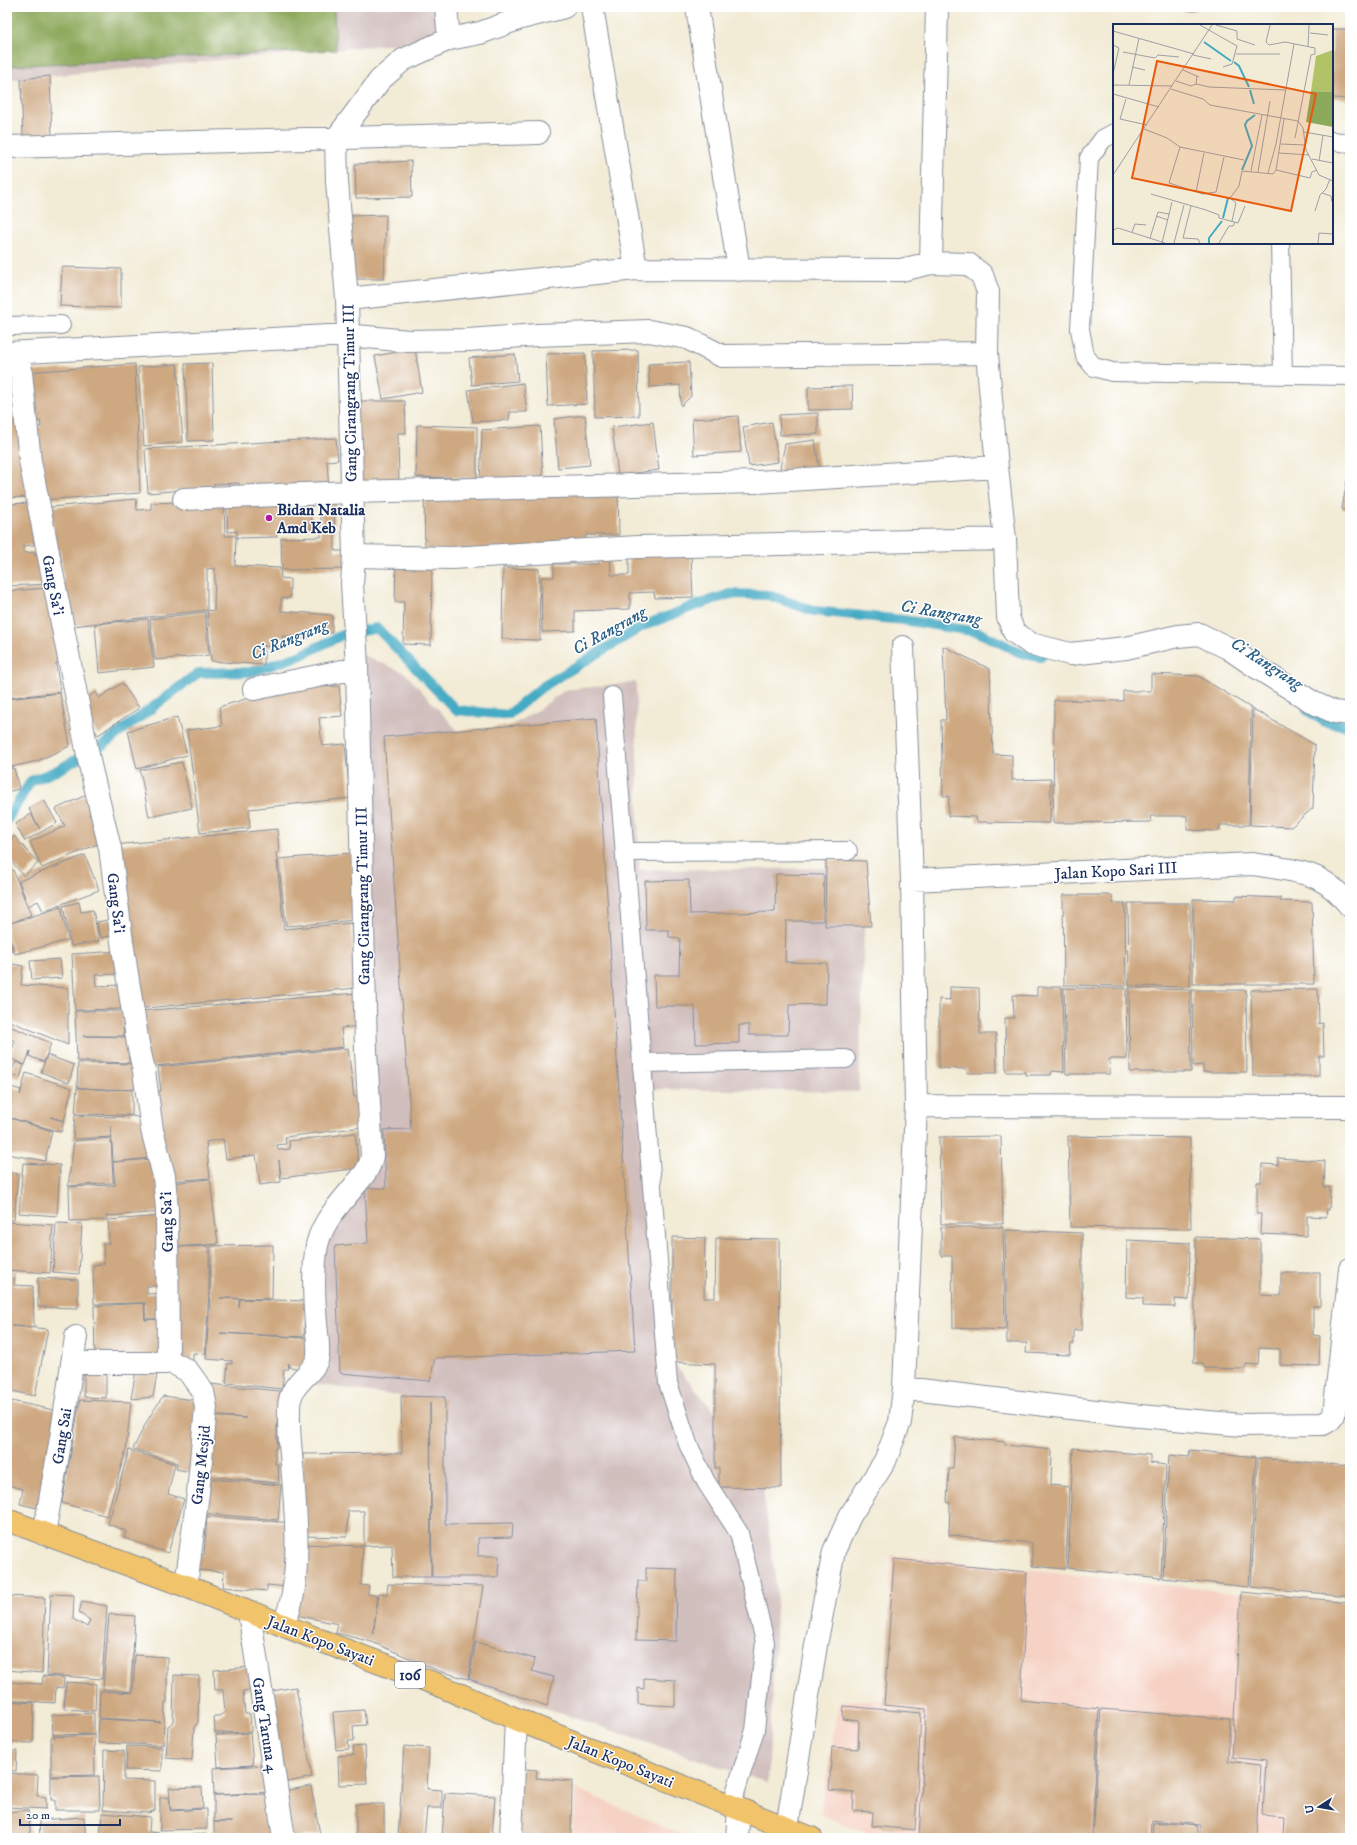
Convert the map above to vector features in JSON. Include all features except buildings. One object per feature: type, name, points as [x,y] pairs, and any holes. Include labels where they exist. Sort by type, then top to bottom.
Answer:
[{"type":"main road","name":"Jalan Kopo Sayati","points":[[7,1520],[186,1586],[284,1626],[436,1684],[516,1719],[810,1838]]},
{"type":"street","points":[[446,7],[449,39]]},
{"type":"street","points":[[336,139],[380,80],[403,60],[449,39],[480,33],[521,18],[564,7]]},
{"type":"street","points":[[592,7],[636,269]]},
{"type":"street","points":[[697,7],[739,270]]},
{"type":"street","points":[[931,263],[937,7]]},
{"type":"street","points":[[7,147],[538,133]]},
{"type":"street","name":"Gang Cirangrang Timur III","points":[[284,1626],[293,1595],[296,1552],[293,1477],[288,1428],[289,1404],[294,1387],[313,1368],[318,1356],[315,1302],[316,1250],[320,1234],[333,1211],[366,1172],[371,1164],[372,1156],[366,1051],[357,667],[352,584],[354,556],[345,517],[351,492],[346,299],[337,182],[336,139]]},
{"type":"street","points":[[346,299],[636,269],[901,270],[931,263],[968,264],[982,275],[988,292],[987,353],[1005,539],[1008,617],[1014,632],[1031,644],[1070,654],[1126,648],[1178,636],[1200,634],[1228,648],[1256,668],[1314,703],[1334,712],[1350,714]]},
{"type":"street","points":[[13,353],[347,335],[416,341],[468,340],[537,335],[649,331],[687,338],[722,356],[987,353]]},
{"type":"street","name":"Gang Sa'i","points":[[13,353],[30,461],[90,765],[110,848],[122,942],[138,1044],[144,1071],[152,1130],[164,1176],[167,1210],[168,1360]]},
{"type":"street","points":[[184,499],[351,492],[757,482],[997,467]]},
{"type":"street","points":[[354,556],[452,558],[638,547],[1005,539]]},
{"type":"street","points":[[787,1828],[816,1645],[834,1551],[850,1516],[885,1461],[900,1422],[904,1388],[916,1106],[912,880],[903,647]]},
{"type":"street","points":[[254,689],[357,667]]},
{"type":"street","name":"Jalan Kopo Sari III","points":[[912,880],[1252,864],[1293,871],[1318,878],[1340,894],[1350,906]]},
{"type":"street","points":[[916,1106],[1350,1108]]},
{"type":"street","points":[[904,1388],[1129,1414],[1242,1425],[1323,1424],[1330,1420],[1334,1415],[1350,1269]]},
{"type":"street","name":"Gang Sai","points":[[44,1534],[61,1438],[76,1338]]},
{"type":"street","points":[[72,1363],[165,1363],[168,1360]]},
{"type":"street","name":"Gang Mesjid","points":[[168,1360],[188,1371],[203,1392],[206,1407],[198,1493],[186,1586]]},
{"type":"street","name":"Gang Taruna 4","points":[[249,1612],[284,1838]]},
{"type":"street","points":[[511,1838],[516,1719]]},
{"type":"street","points":[[735,1807],[737,1838]]},
{"type":"lane","points":[[1113,134],[1103,139],[1089,158],[1080,329],[1085,356],[1094,367],[1112,372],[1350,376]]},
{"type":"lane","points":[[1333,141],[1350,144]]},
{"type":"lane","points":[[1280,244],[1282,374]]},
{"type":"lane","points":[[7,326],[61,325]]},
{"type":"lane","points":[[612,696],[668,1383],[688,1444],[706,1482],[739,1533],[765,1642],[755,1730],[735,1807]]},
{"type":"lane","points":[[625,852],[848,851]]},
{"type":"lane","points":[[642,1063],[846,1059]]},
{"type":"shaded area","points":[[7,7],[436,7],[437,40],[7,80]]},
{"type":"shaded area","points":[[349,649],[405,673],[457,730],[503,730],[538,710],[565,690],[636,682],[639,870],[866,868],[859,1092],[647,1089],[668,1356],[760,1467],[777,1592],[768,1783],[417,1665],[434,1501],[421,1399],[313,1384],[319,1224],[371,1152]]},
{"type":"shaded area","points":[[891,1555],[1350,1605],[1350,1838],[879,1838],[820,1814],[839,1701],[886,1700]]},
{"type":"shaded area","points":[[575,1788],[689,1838],[573,1838]]},
{"type":"green space","points":[[7,7],[334,7],[336,50],[7,66]]},
{"type":"waterway","name":"Ci Rangrang","points":[[7,820],[31,781],[56,771],[103,745],[198,673],[250,672],[299,656],[342,635],[377,628],[456,710],[508,715],[542,687],[643,626],[730,594],[768,595],[814,611],[903,620],[978,632],[1023,654],[1041,657]]},
{"type":"waterway","name":"Ci Rangrang","points":[[1307,710],[1325,722],[1350,726]]},
{"type":"place","name":"Bidan Natalia Amd Keb","points":[[269,518]]}]
